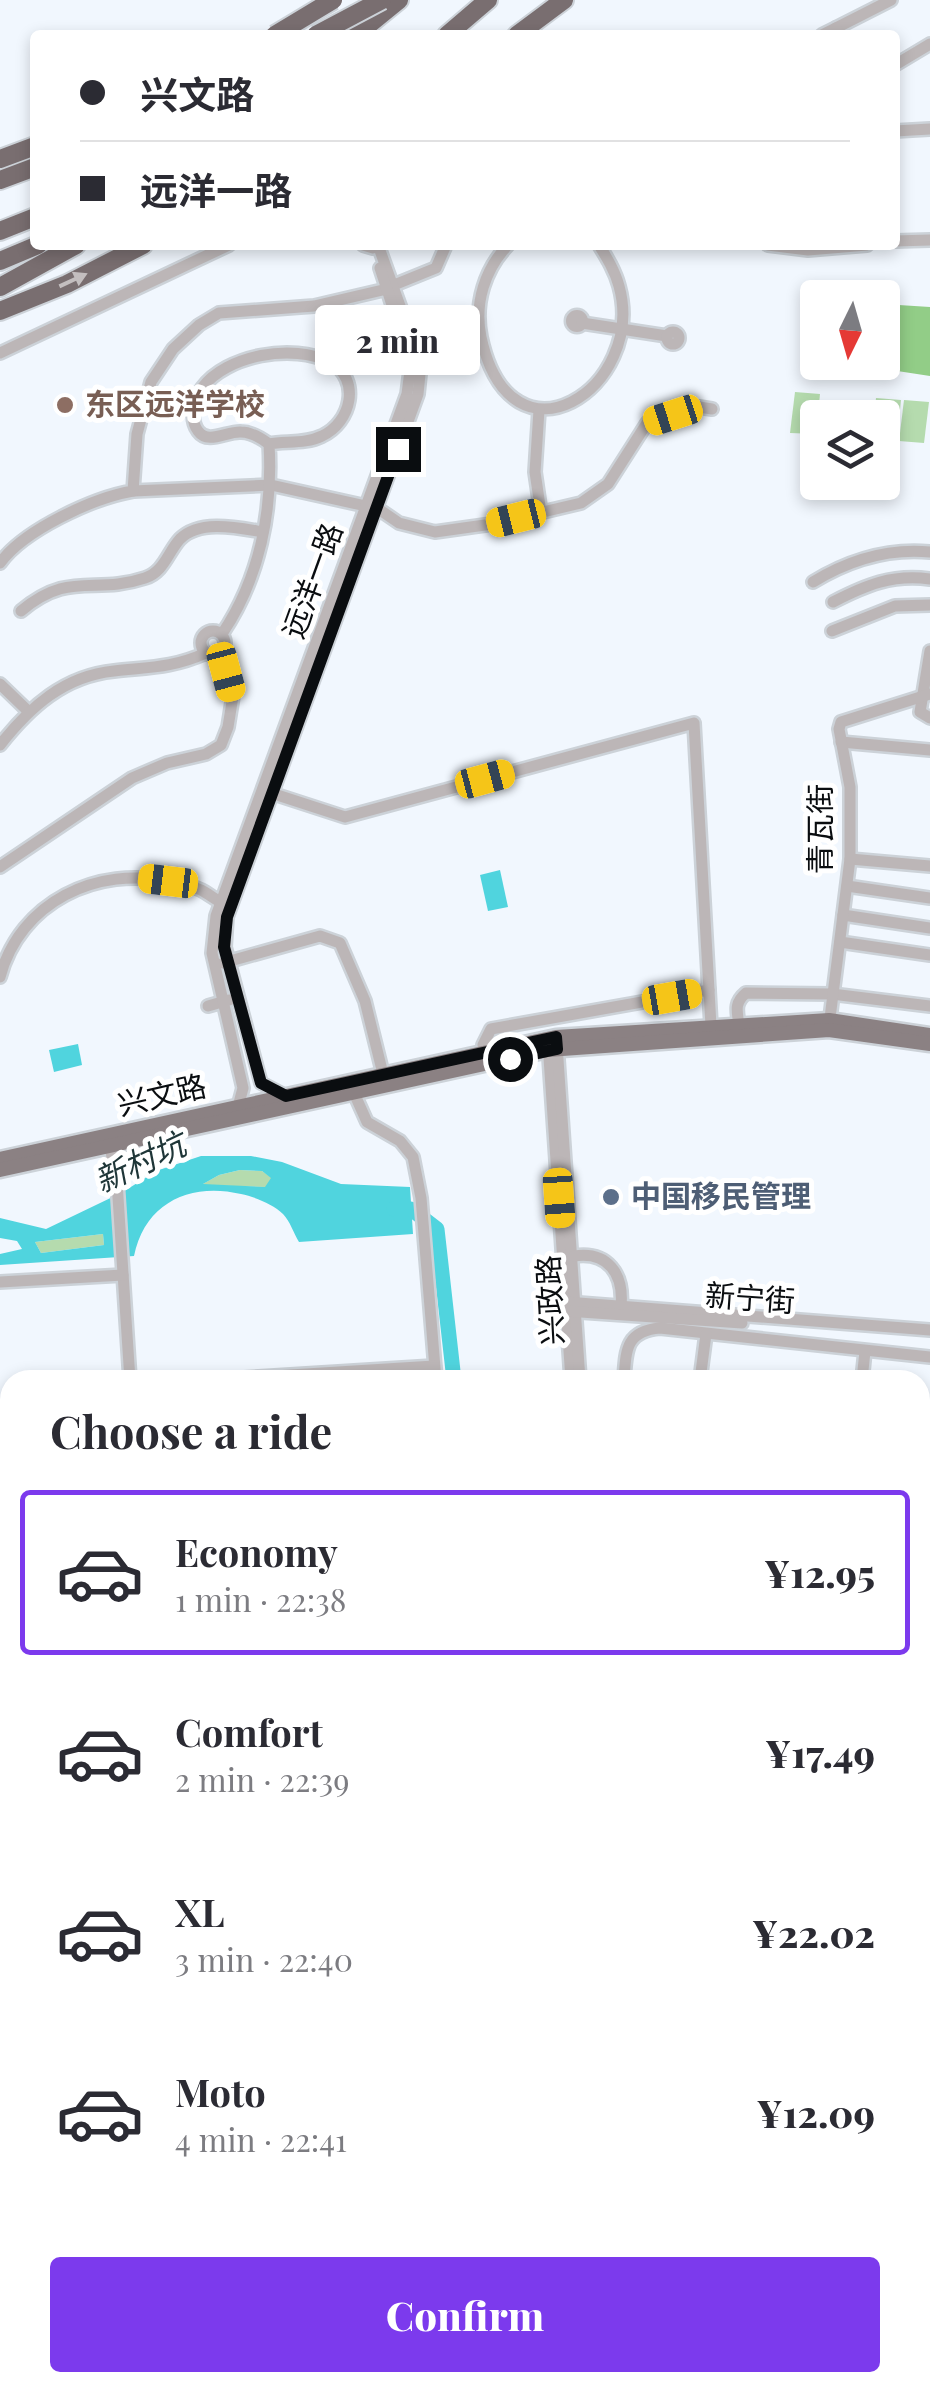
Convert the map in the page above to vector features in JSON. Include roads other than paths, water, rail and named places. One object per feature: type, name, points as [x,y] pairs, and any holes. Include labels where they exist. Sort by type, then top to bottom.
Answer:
[{"type":"highway","points":[[283,30],[333,0]]},
{"type":"highway","points":[[300,30],[333,0]]},
{"type":"highway","points":[[328,30],[359,0]]},
{"type":"highway","points":[[325,30],[382,0]]},
{"type":"highway","points":[[362,30],[398,0]]},
{"type":"highway","points":[[452,30],[485,0]]},
{"type":"highway","points":[[524,30],[564,0]]},
{"type":"highway","points":[[0,159],[30,148]]},
{"type":"highway","points":[[0,180],[30,170]]},
{"type":"highway","points":[[0,232],[30,219]]},
{"type":"highway","points":[[0,261],[30,248]]},
{"type":"highway","points":[[0,287],[67,250]]},
{"type":"highway","points":[[0,311],[67,284],[134,250]]},
{"type":"main road","name":"兴文路","points":[[0,1159],[484,1051],[739,1024],[829,1025],[930,1034]]},
{"type":"main road","name":"兴文路","points":[[0,1170],[354,1093],[552,1044],[829,1025],[930,1044]]},
{"type":"street","points":[[841,30],[891,0]]},
{"type":"street","points":[[900,63],[930,44]]},
{"type":"street","points":[[900,131],[930,129]]},
{"type":"street","points":[[900,241],[930,240]]},
{"type":"street","points":[[0,353],[218,250]]},
{"type":"street","name":"远洋一路","points":[[238,1107],[243,1088],[212,952],[222,904],[418,394],[421,364],[374,250]]},
{"type":"street","points":[[133,491],[137,434],[151,382],[173,349],[199,325],[218,314],[314,306],[390,287],[436,268],[444,250]]},
{"type":"street","points":[[503,250],[486,279],[478,324],[488,367],[496,380],[514,399],[539,410],[572,402],[595,385],[612,360],[621,329],[620,288],[601,250]]},
{"type":"street","points":[[610,264],[612,250]]},
{"type":"street","points":[[582,322],[667,336]]},
{"type":"street","points":[[0,745],[28,711],[57,690],[112,670],[156,669],[212,654],[225,645],[222,634],[243,603],[263,532],[271,485],[269,444],[242,431],[212,438],[202,436],[195,428],[193,412],[197,395],[212,375],[228,364],[254,356],[304,356],[330,362],[344,375],[351,391],[348,410],[336,427],[321,437],[269,444]]},
{"type":"street","points":[[0,563],[50,524],[111,495],[133,491],[271,485],[372,506],[400,523],[435,532],[492,524],[581,503],[608,484],[647,423],[699,406],[712,409]]},
{"type":"street","points":[[539,410],[535,472],[541,513]]},
{"type":"street","points":[[21,611],[58,587],[120,584],[150,577],[171,556],[181,538],[202,528],[230,526],[263,532]]},
{"type":"street","points":[[813,582],[880,554],[930,552]]},
{"type":"street","points":[[833,602],[881,580],[910,576],[930,579]]},
{"type":"street","points":[[832,631],[894,606],[930,605]]},
{"type":"street","points":[[0,868],[132,778],[167,763],[206,754],[221,744],[233,696],[212,654],[200,642],[210,630],[222,634]]},
{"type":"street","points":[[930,652],[920,712],[930,718]]},
{"type":"street","points":[[0,684],[28,711]]},
{"type":"street","name":"青瓦街","points":[[829,1025],[850,859],[850,787],[841,722],[926,694]]},
{"type":"street","points":[[268,792],[345,817],[694,723],[711,1026]]},
{"type":"street","points":[[841,742],[930,750]]},
{"type":"street","points":[[850,859],[930,866]]},
{"type":"street","points":[[0,977],[22,928],[52,901],[96,882],[135,877],[168,881],[202,891],[222,904]]},
{"type":"street","points":[[847,886],[930,898]]},
{"type":"street","name":"远洋一路","points":[[222,904],[229,964]]},
{"type":"street","points":[[843,915],[930,928]]},
{"type":"street","points":[[214,963],[229,964],[320,936],[340,943],[365,1001],[383,1074]]},
{"type":"street","points":[[840,942],[930,955]]},
{"type":"street","points":[[229,964],[261,1083],[286,1096]]},
{"type":"street","points":[[484,1051],[491,1029],[709,990]]},
{"type":"street","points":[[739,1024],[736,1006],[746,994],[832,994],[930,1006]]},
{"type":"street","points":[[208,1006],[238,998]]},
{"type":"street","name":"兴政路","points":[[552,1044],[574,1256],[570,1370]]},
{"type":"street","name":"兴政路","points":[[552,1044],[579,1370]]},
{"type":"street","points":[[354,1093],[367,1122],[400,1141],[413,1157],[421,1198],[435,1370]]},
{"type":"street","points":[[110,1147],[117,1182],[129,1370]]},
{"type":"street","points":[[574,1256],[602,1258],[613,1267],[622,1292],[621,1306]]},
{"type":"street","points":[[0,1282],[123,1270]]},
{"type":"street","points":[[572,1307],[621,1306],[930,1333]]},
{"type":"street","name":"新宁街","points":[[572,1307],[930,1333]]},
{"type":"street","points":[[625,1370],[626,1352],[632,1339],[643,1330],[930,1357]]},
{"type":"street","points":[[701,1370],[706,1334]]},
{"type":"street","points":[[863,1370],[865,1351]]},
{"type":"street","points":[[371,1370],[434,1366]]},
{"type":"water","points":[[500,870],[508,907],[488,911],[480,875]]},
{"type":"water","points":[[78,1044],[82,1065],[54,1072],[49,1050]]},
{"type":"water","points":[[201,1156],[251,1156],[282,1162],[341,1184],[410,1187],[413,1234],[299,1242],[285,1217],[269,1204],[241,1194],[205,1191],[173,1200],[160,1209],[148,1222],[134,1256],[0,1265],[0,1254],[22,1249],[17,1241],[0,1238],[0,1218],[46,1229],[123,1192],[156,1171]],"holes":[[[240,1170],[262,1171],[271,1178],[265,1187],[203,1184]],[[103,1234],[104,1245],[41,1253],[35,1242]]]},
{"type":"waterway","name":"新村坑","points":[[394,1209],[411,1209],[437,1229],[453,1370]]},
{"type":"place","name":"东区远洋学校","points":[[65,405]]},
{"type":"place","name":"中国移民管理","points":[[611,1197]]}]
